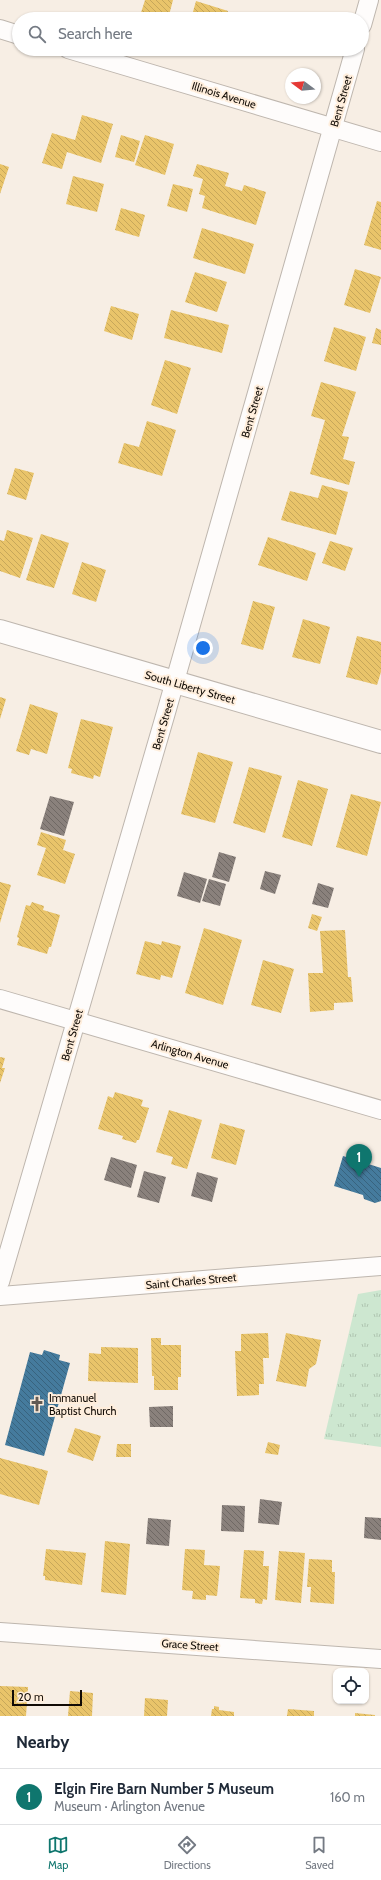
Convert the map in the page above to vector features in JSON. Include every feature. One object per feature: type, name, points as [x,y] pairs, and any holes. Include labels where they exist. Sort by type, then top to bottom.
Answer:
[{"type":"main road","name":"South Liberty Street","points":[[0,631],[174,683],[381,742]]},
{"type":"street","points":[[366,12],[369,0]]},
{"type":"street","points":[[0,29],[12,32]]},
{"type":"street","name":"Illinois Avenue","points":[[91,56],[381,142]]},
{"type":"street","name":"Bent Street","points":[[0,1282],[174,683],[353,56]]},
{"type":"street","name":"Arlington Avenue","points":[[0,999],[381,1110]]},
{"type":"street","name":"Saint Charles Street","points":[[0,1296],[381,1266]]},
{"type":"street","name":"Grace Street","points":[[0,1632],[381,1659]]},
{"type":"green space","points":[[381,1290],[381,1447],[324,1439],[358,1294]]},
{"type":"building: Homes","points":[[145,0],[173,0],[170,12],[141,12]]},
{"type":"building: Homes","points":[[196,1],[228,11],[228,12],[193,12]]},
{"type":"building: Homes","points":[[82,115],[113,124],[101,163],[67,152],[62,169],[42,163],[52,133],[75,140]]},
{"type":"building: Homes","points":[[121,135],[140,141],[134,162],[115,157]]},
{"type":"building: Homes","points":[[145,135],[174,144],[165,175],[135,165]]},
{"type":"building: Homes","points":[[0,164],[9,167],[0,194]]},
{"type":"building: Homes","points":[[197,164],[229,173],[225,186],[242,191],[244,185],[266,192],[256,225],[202,208],[205,196],[199,194],[203,179],[193,176]]},
{"type":"building: Homes","points":[[73,176],[104,184],[97,212],[66,204]]},
{"type":"building: Homes","points":[[173,184],[193,189],[187,212],[167,206]]},
{"type":"building: Homes","points":[[377,201],[381,202],[381,250],[364,245]]},
{"type":"building: Homes","points":[[121,208],[145,215],[139,237],[115,230]]},
{"type":"building: Homes","points":[[202,228],[254,244],[245,274],[193,258]]},
{"type":"building: Homes","points":[[355,269],[381,277],[370,313],[344,305]]},
{"type":"building: Homes","points":[[195,272],[227,282],[217,312],[185,302]]},
{"type":"building: Homes","points":[[111,306],[139,314],[132,340],[104,331]]},
{"type":"building: Homes","points":[[171,310],[229,325],[222,353],[164,338]]},
{"type":"building: Homes","points":[[334,327],[366,337],[356,371],[324,361]]},
{"type":"building: Homes","points":[[376,328],[381,330],[381,345],[372,343]]},
{"type":"building: Homes","points":[[165,360],[191,368],[177,414],[151,405]]},
{"type":"building: Homes","points":[[321,382],[356,392],[342,436],[349,437],[343,459],[355,462],[349,485],[310,474],[325,420],[311,416]]},
{"type":"building: Homes","points":[[147,421],[176,430],[162,476],[118,463],[124,443],[139,447]]},
{"type":"building: Homes","points":[[15,468],[34,473],[26,500],[7,494]]},
{"type":"building: Homes","points":[[322,485],[348,492],[336,535],[281,520],[290,491],[318,498]]},
{"type":"building: Homes","points":[[7,530],[33,538],[20,578],[0,571],[0,540],[4,541]]},
{"type":"building: Homes","points":[[41,534],[69,543],[54,588],[26,580]]},
{"type":"building: Homes","points":[[268,537],[316,553],[307,581],[258,565]]},
{"type":"building: Homes","points":[[330,541],[353,548],[345,571],[322,563]]},
{"type":"building: Homes","points":[[82,562],[106,570],[96,602],[72,594]]},
{"type":"building: Homes","points":[[253,601],[275,607],[263,650],[241,644]]},
{"type":"building: Homes","points":[[303,619],[330,627],[320,664],[292,657]]},
{"type":"building: Homes","points":[[357,636],[381,642],[381,672],[377,685],[346,677]]},
{"type":"building: Homes","points":[[0,697],[6,699],[0,719]]},
{"type":"building: Homes","points":[[30,704],[58,713],[47,754],[31,749],[29,755],[16,751]]},
{"type":"building: Homes","points":[[81,719],[113,727],[100,777],[94,775],[93,779],[71,773],[72,769],[68,768]]},
{"type":"building: Homes","points":[[198,752],[233,762],[215,823],[181,814]]},
{"type":"building: Homes","points":[[249,767],[282,776],[265,833],[233,823]]},
{"type":"building: Homes","points":[[298,780],[328,789],[312,846],[282,837]]},
{"type":"building: Homes","points":[[351,794],[381,802],[367,856],[336,847]]},
{"type":"building: Homes","points":[[41,832],[66,840],[63,850],[75,854],[65,884],[37,875],[46,848],[37,845]]},
{"type":"building: Homes","points":[[0,882],[11,885],[0,923]]},
{"type":"building: Homes","points":[[32,902],[44,906],[43,910],[60,915],[51,947],[49,947],[47,954],[17,945],[19,938],[17,937],[26,905],[30,906]]},
{"type":"building: Homes","points":[[312,914],[322,917],[317,931],[308,928]]},
{"type":"building: Homes","points":[[204,928],[242,940],[223,1005],[185,993]]},
{"type":"building: Homes","points":[[345,930],[348,977],[351,977],[353,1002],[334,1003],[334,1010],[310,1012],[308,973],[323,973],[320,931]]},
{"type":"building: Homes","points":[[145,941],[161,945],[162,941],[181,946],[172,978],[161,975],[160,980],[136,974]]},
{"type":"building: Homes","points":[[263,960],[294,969],[281,1013],[251,1005]]},
{"type":"building: Homes","points":[[0,1057],[5,1058],[2,1068],[5,1068],[0,1083]]},
{"type":"building: Homes","points":[[115,1092],[143,1100],[141,1106],[149,1108],[139,1140],[137,1140],[136,1143],[122,1139],[123,1136],[98,1129],[108,1096],[113,1098]]},
{"type":"building: Homes","points":[[169,1110],[202,1120],[187,1169],[171,1164],[173,1157],[156,1152]]},
{"type":"building: Homes","points":[[220,1123],[245,1130],[236,1165],[211,1158]]},
{"type":"building: Homes","points":[[268,1333],[269,1358],[263,1358],[264,1384],[259,1384],[259,1395],[237,1396],[235,1351],[241,1351],[241,1334]]},
{"type":"building: Homes","points":[[286,1333],[321,1340],[316,1364],[309,1369],[306,1387],[276,1381]]},
{"type":"building: Homes","points":[[151,1338],[161,1338],[161,1345],[181,1345],[181,1377],[178,1377],[178,1390],[154,1390]]},
{"type":"building: Homes","points":[[101,1347],[138,1348],[138,1383],[88,1381],[89,1353],[101,1354]]},
{"type":"building: Homes","points":[[75,1428],[101,1436],[93,1461],[67,1452]]},
{"type":"building: Homes","points":[[268,1442],[280,1445],[278,1455],[265,1453]]},
{"type":"building: Homes","points":[[117,1444],[131,1444],[131,1457],[116,1457]]},
{"type":"building: Homes","points":[[0,1458],[48,1471],[39,1505],[0,1494]]},
{"type":"building: Homes","points":[[105,1541],[130,1544],[126,1595],[101,1592]]},
{"type":"building: Homes","points":[[46,1549],[86,1553],[82,1585],[45,1580],[45,1576],[43,1576]]},
{"type":"building: Homes","points":[[185,1549],[205,1550],[204,1565],[220,1566],[217,1596],[206,1595],[206,1600],[192,1599],[193,1591],[182,1590]]},
{"type":"building: Homes","points":[[244,1550],[264,1551],[263,1566],[269,1566],[267,1600],[263,1599],[262,1604],[255,1603],[255,1599],[240,1598]]},
{"type":"building: Homes","points":[[279,1551],[305,1553],[301,1603],[275,1600]]},
{"type":"building: Homes","points":[[309,1559],[332,1560],[332,1572],[335,1572],[334,1604],[310,1602],[311,1587],[307,1587]]},
{"type":"building: Homes","points":[[0,1686],[28,1687],[26,1716],[0,1716]]},
{"type":"building: Homes","points":[[70,1691],[93,1693],[92,1716],[68,1716]]},
{"type":"building: Homes","points":[[145,1698],[168,1700],[167,1716],[144,1716]]},
{"type":"building: Homes","points":[[214,1706],[219,1707],[219,1710],[234,1712],[234,1716],[211,1716]]},
{"type":"building: Homes","points":[[288,1709],[314,1711],[314,1716],[287,1716]]},
{"type":"building: Homes","points":[[355,1713],[375,1715],[375,1716],[355,1716]]},
{"type":"building: Public","points":[[343,1156],[381,1168],[381,1201],[375,1203],[364,1199],[363,1195],[334,1186]]},
{"type":"building: Public","name":"Immanuel Baptist Church","points":[[44,1350],[60,1355],[59,1360],[70,1363],[44,1456],[5,1445],[30,1352],[42,1355]]},
{"type":"building: Industry","points":[[50,796],[74,802],[64,836],[40,829]]},
{"type":"building: Industry","points":[[219,852],[236,857],[229,882],[212,877]]},
{"type":"building: Industry","points":[[265,871],[281,875],[275,894],[260,889]]},
{"type":"building: Industry","points":[[184,872],[207,879],[200,903],[177,896]]},
{"type":"building: Industry","points":[[209,879],[226,884],[220,906],[202,901]]},
{"type":"building: Industry","points":[[318,883],[334,888],[328,908],[312,904]]},
{"type":"building: Industry","points":[[111,1157],[137,1165],[131,1188],[104,1180]]},
{"type":"building: Industry","points":[[144,1171],[166,1177],[159,1203],[137,1197]]},
{"type":"building: Industry","points":[[197,1172],[218,1178],[212,1202],[191,1196]]},
{"type":"building: Industry","points":[[173,1406],[173,1427],[150,1427],[149,1407]]},
{"type":"building: Industry","points":[[260,1499],[282,1502],[279,1525],[258,1523]]},
{"type":"building: Industry","points":[[222,1505],[245,1506],[244,1532],[221,1531]]},
{"type":"building: Industry","points":[[365,1517],[381,1518],[381,1540],[364,1538]]},
{"type":"building: Industry","points":[[148,1518],[171,1520],[169,1546],[146,1544]]},
{"type":"place","name":"Elgin Fire Barn Number 5 Museum","points":[[359,1177]]},
{"type":"place","name":"Immanuel Baptist Church","points":[[37,1404]]}]
